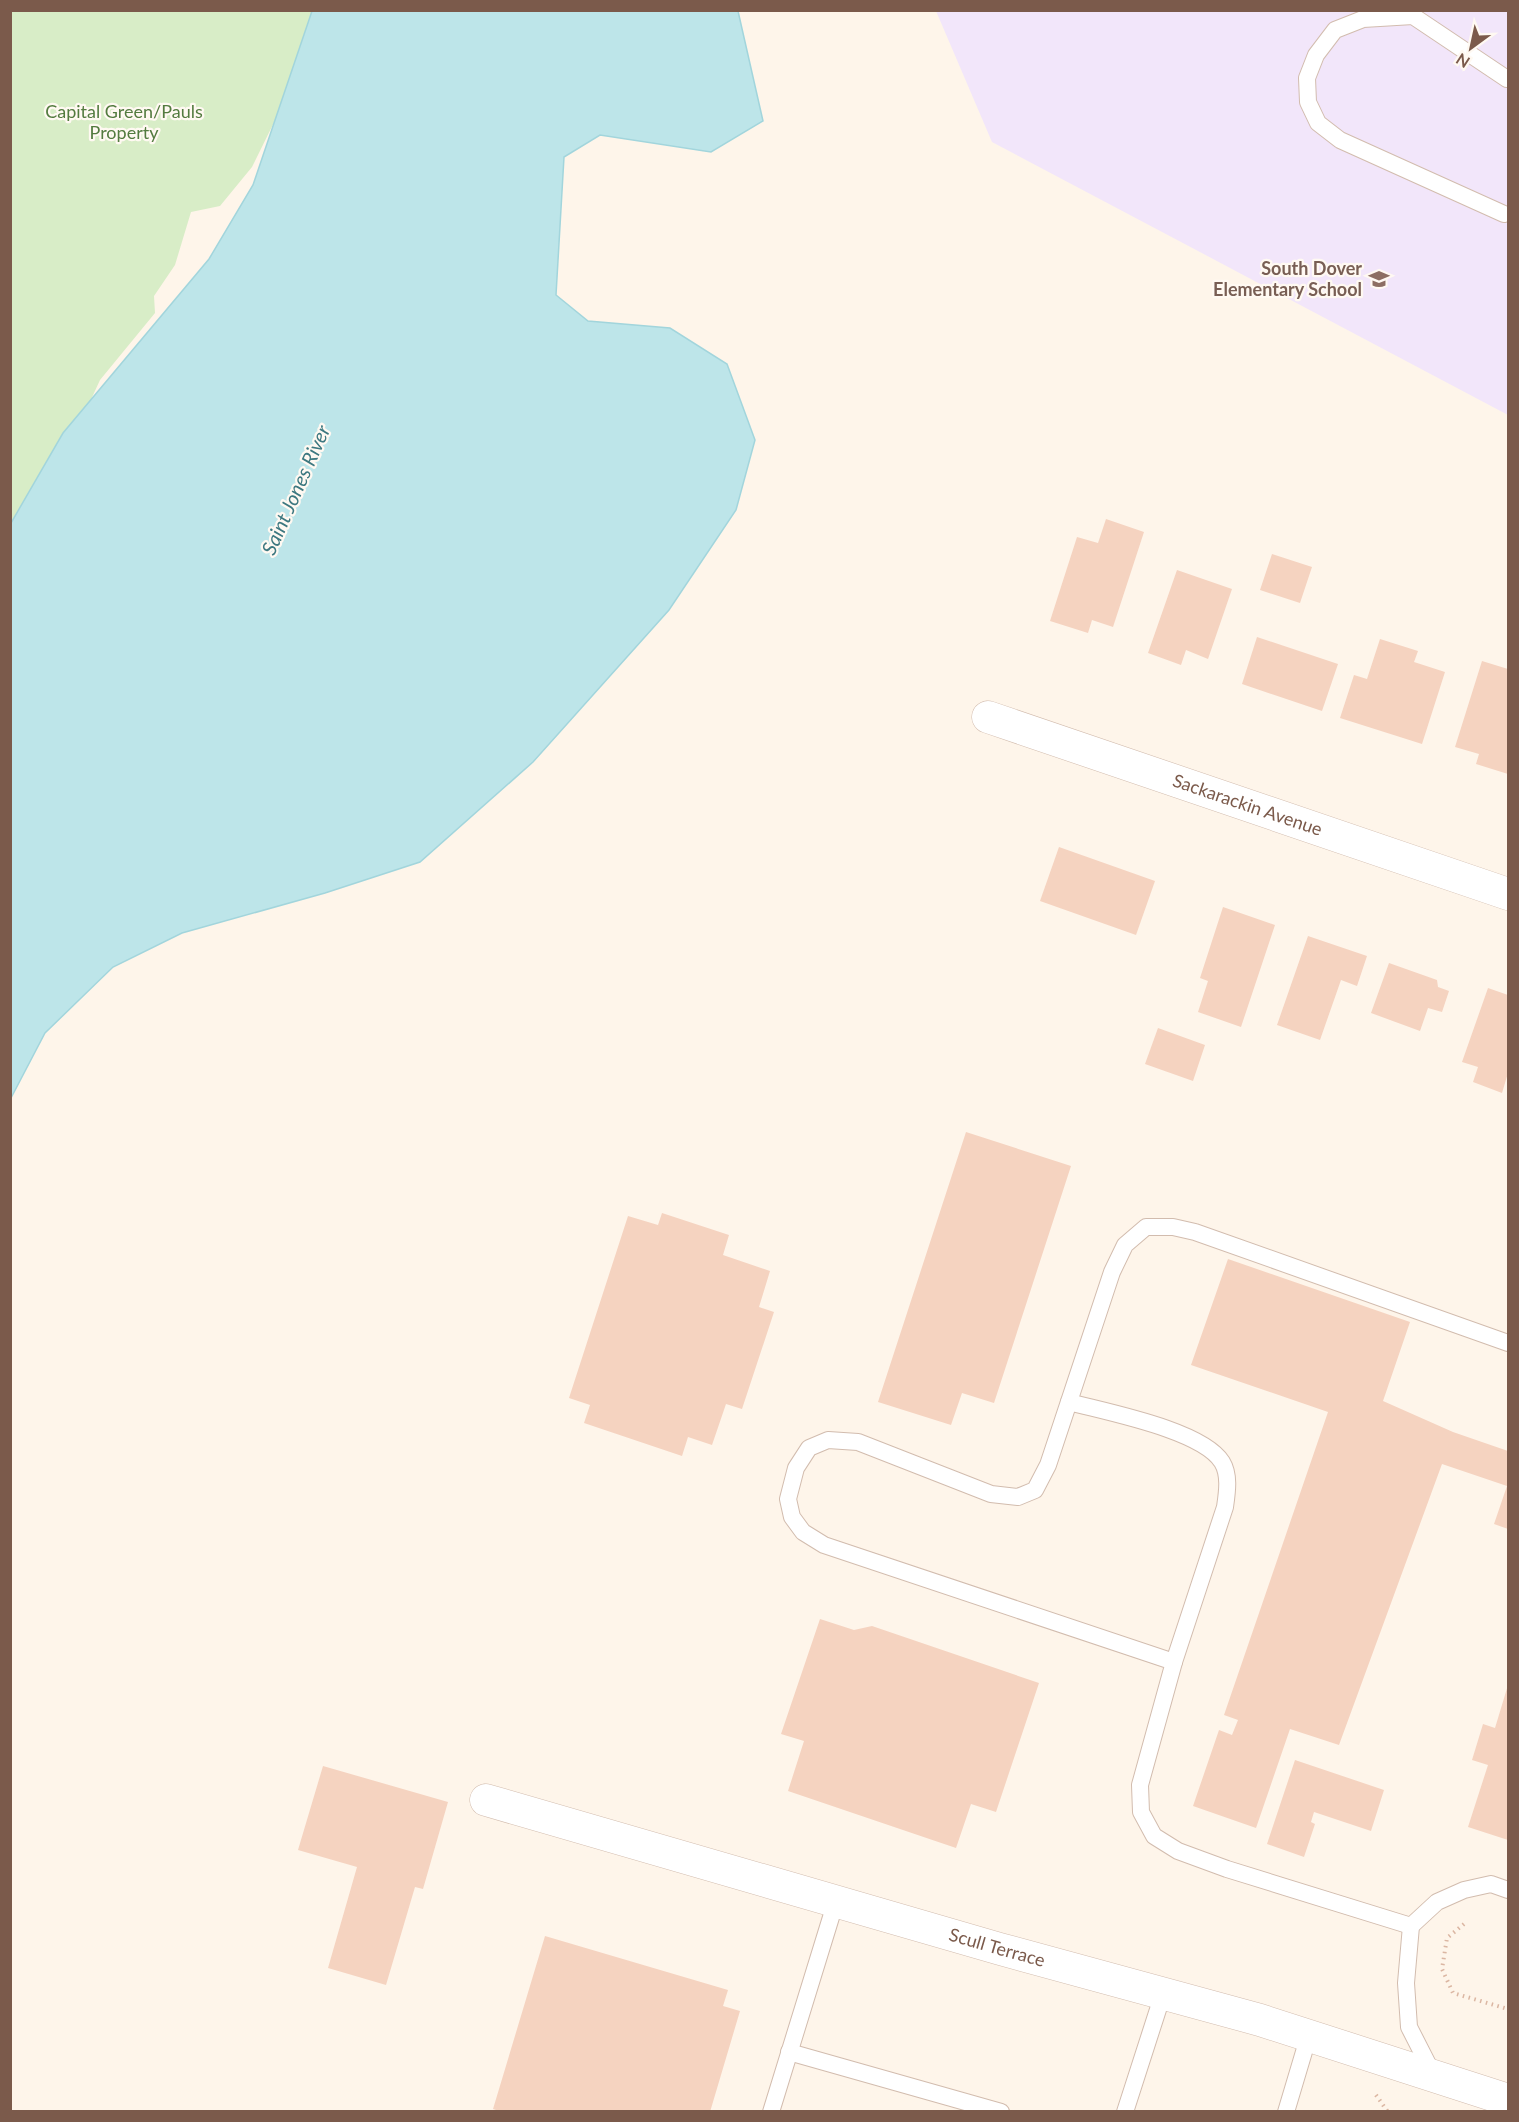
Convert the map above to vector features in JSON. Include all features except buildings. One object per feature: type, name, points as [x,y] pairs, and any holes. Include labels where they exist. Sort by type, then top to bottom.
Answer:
[{"type":"street","name":"Sackarackin Avenue","points":[[988,717],[1509,894]]},
{"type":"street","name":"Scull Terrace","points":[[486,1800],[1309,2035],[1509,2100]]},
{"type":"lane","points":[[1504,214],[1340,140],[1318,123],[1308,102],[1307,78],[1316,55],[1335,30],[1364,19],[1409,13],[1507,79]]},
{"type":"lane","points":[[1174,1662],[824,1545],[803,1532],[792,1517],[788,1499],[796,1468],[809,1448],[828,1440],[858,1442],[992,1494],[1018,1497],[1035,1490],[1048,1465],[1112,1272],[1125,1245],[1146,1227],[1173,1227],[1195,1232],[1509,1343]]},
{"type":"lane","points":[[1069,1402],[1182,1433],[1206,1446],[1222,1462],[1228,1481],[1225,1507],[1174,1662],[1140,1785],[1141,1812],[1154,1836],[1178,1851],[1217,1865],[1411,1926]]},
{"type":"lane","points":[[1433,2075],[1409,2027],[1406,1983],[1411,1926],[1437,1902],[1464,1890],[1491,1884],[1509,1890]]},
{"type":"lane","points":[[771,2112],[836,1901]]},
{"type":"lane","points":[[1125,2112],[1163,1994]]},
{"type":"lane","points":[[1286,2112],[1309,2035]]},
{"type":"lane","points":[[789,2052],[1001,2112]]},
{"type":"path","points":[[1470,1918],[1447,1938],[1442,1969],[1454,1992],[1509,2009]]},
{"type":"shaded area","name":"South Dover Elementary School","points":[[936,11],[1508,11],[1508,415],[992,142]]},
{"type":"green space","name":"Capital Green/Pauls Property","points":[[11,11],[329,11],[252,167],[220,206],[191,212],[175,265],[154,296],[155,313],[100,380],[31,530],[11,557]]},
{"type":"water","name":"Saint Jones River","points":[[312,11],[738,11],[763,121],[711,152],[600,135],[564,157],[556,295],[588,321],[670,328],[727,364],[755,440],[736,510],[669,610],[533,762],[420,862],[325,893],[182,933],[113,967],[45,1033],[11,1098],[11,523],[63,433],[209,259],[253,185]]},
{"type":"place","name":"South Dover Elementary School","points":[[1379,279]]}]
